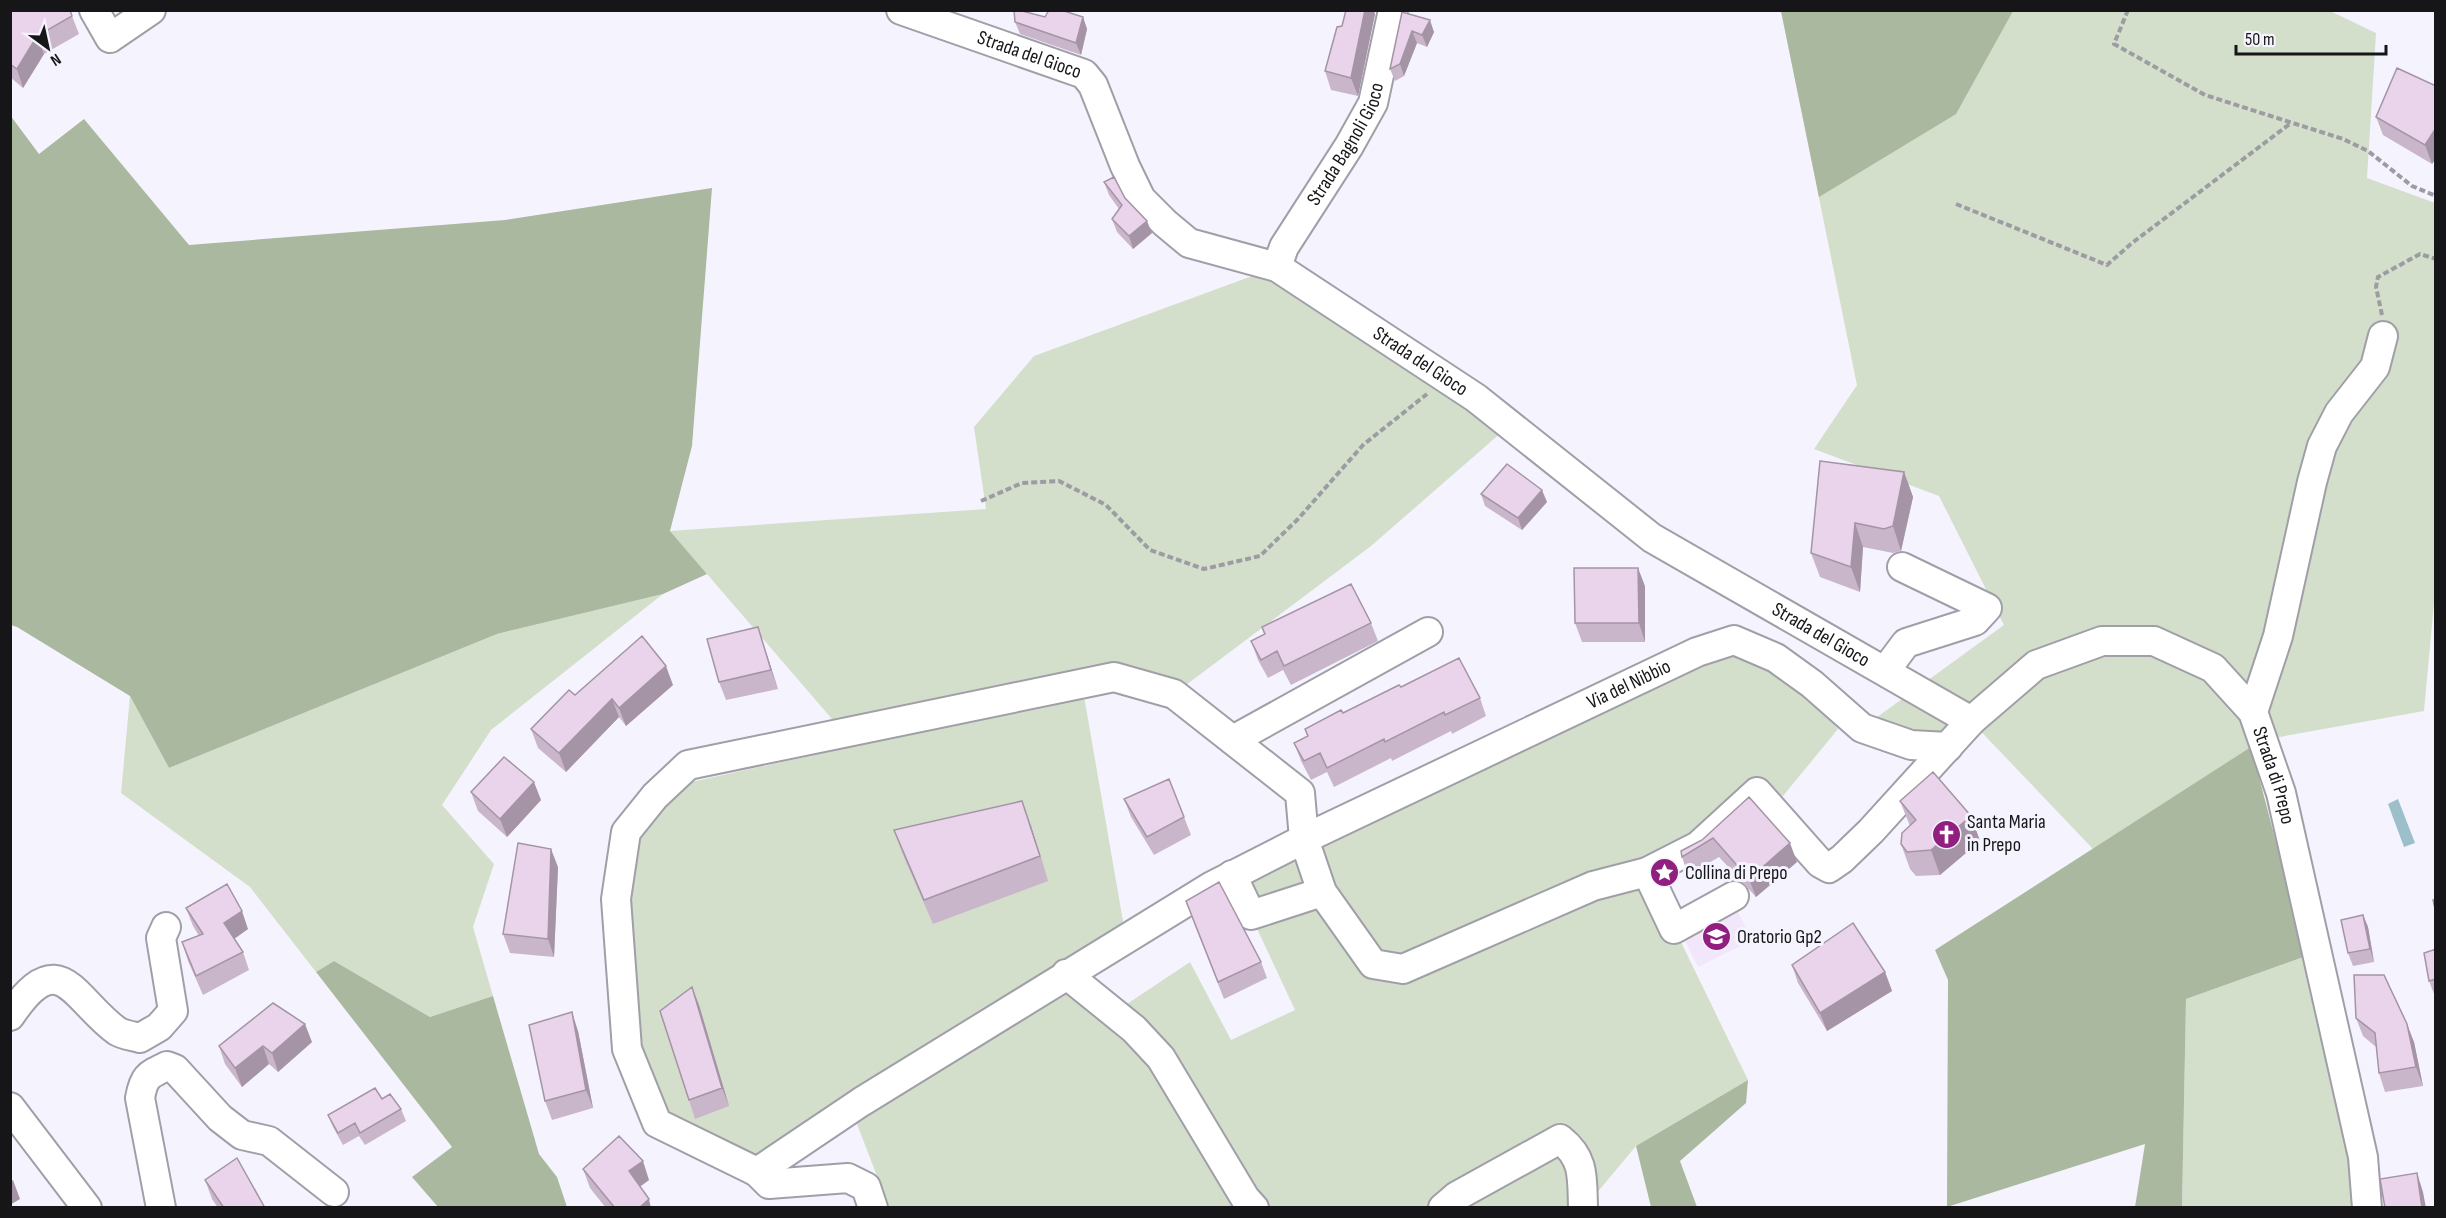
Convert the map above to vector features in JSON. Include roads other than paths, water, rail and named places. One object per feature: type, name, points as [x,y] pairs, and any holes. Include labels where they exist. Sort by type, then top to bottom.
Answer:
[{"type":"street","points":[[94,10],[110,38],[152,10]]},
{"type":"street","name":"Strada del Gioco","points":[[901,10],[1084,74],[1093,85],[1125,166],[1141,199],[1165,223],[1190,243],[1276,267],[1476,398],[1652,538],[1971,721]]},
{"type":"street","name":"Strada Bagnoli Gioco","points":[[1276,267],[1284,247],[1349,146],[1373,102],[1393,10]]},
{"type":"street","points":[[2253,712],[2278,636],[2322,446],[2339,413],[2375,367],[2383,336]]},
{"type":"street","points":[[1885,671],[1906,643],[1975,621],[1987,608],[1902,567]]},
{"type":"street","points":[[1233,740],[1428,632]]},
{"type":"street","name":"Via del Nibbio","points":[[757,1172],[861,1102],[1066,974],[1233,875],[1697,652],[1734,640],[1776,658],[1812,684],[1862,728],[1911,746],[1948,747]]},
{"type":"street","name":"Strada di Prepo","points":[[1647,872],[1698,846],[1757,792],[1820,863],[1829,868],[1842,859],[1871,831],[1971,721],[2036,665],[2102,641],[2154,641],[2213,668],[2253,712],[2281,793],[2324,973],[2363,1157],[2367,1208]]},
{"type":"street","points":[[873,1208],[866,1187],[848,1178],[769,1184],[757,1172],[657,1123],[627,1049],[616,899],[626,832],[655,796],[688,765],[1114,677],[1174,693],[1300,793],[1304,839],[1322,892],[1373,964],[1403,969],[1593,886],[1647,872],[1674,929],[1734,896]]},
{"type":"street","points":[[1233,875],[1251,915],[1322,892]]},
{"type":"street","points":[[10,1016],[31,990],[52,979],[66,982],[119,1032],[140,1038],[159,1027],[173,1011],[162,938],[166,927]]},
{"type":"street","points":[[1066,974],[1134,1029],[1161,1058],[1245,1198],[1254,1208]]},
{"type":"street","points":[[161,1208],[140,1098],[142,1085],[147,1076],[167,1066],[175,1069],[220,1118],[242,1136],[269,1141],[334,1192]]},
{"type":"street","points":[[10,1107],[79,1205]]},
{"type":"street","points":[[1443,1208],[1457,1196],[1560,1139],[1573,1150],[1582,1171],[1583,1208]]},
{"type":"water","points":[[2398,799],[2415,843],[2404,847],[2388,804]]},
{"type":"place","name":"Santa Maria in Prepo","points":[[1946,834]]},
{"type":"place","name":"Collina di Prepo","points":[[1664,873]]},
{"type":"place","name":"Oratorio Gp2","points":[[1716,937]]}]
